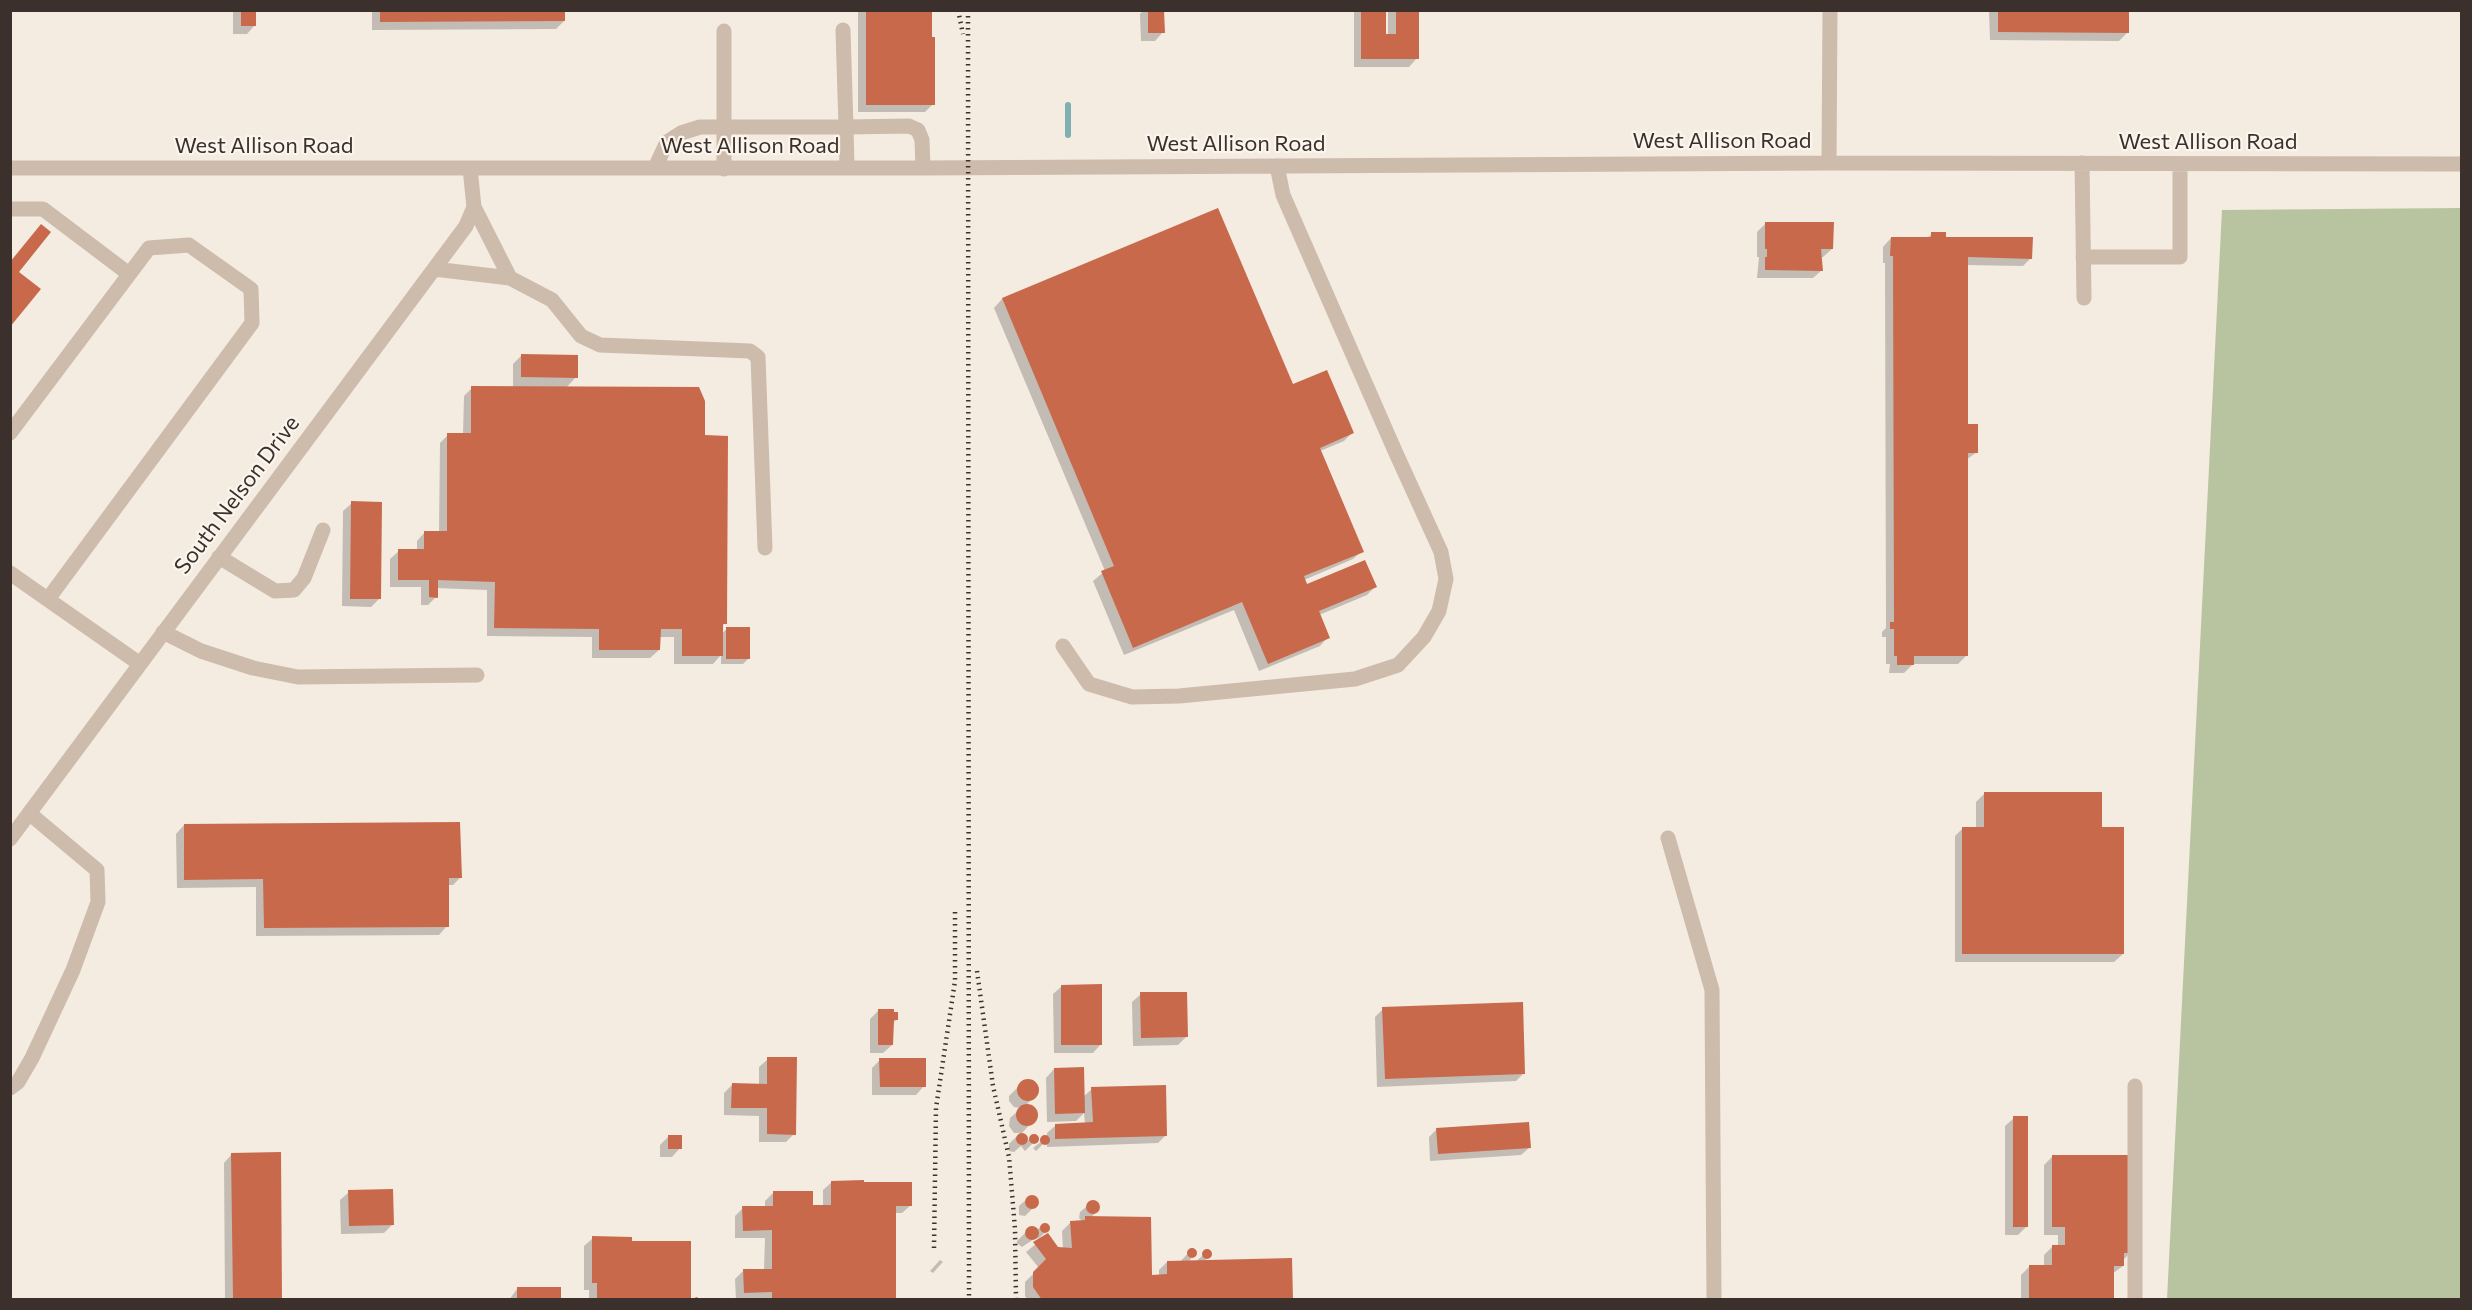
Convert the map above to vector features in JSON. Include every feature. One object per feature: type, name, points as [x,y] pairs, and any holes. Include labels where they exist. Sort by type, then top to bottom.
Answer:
[{"type":"street","points":[[1829,163],[1830,10]]},
{"type":"street","points":[[843,30],[847,168]]},
{"type":"street","points":[[723,32],[723,169]]},
{"type":"street","points":[[656,168],[667,142],[681,133],[700,127],[909,126],[918,130],[922,140],[923,168]]},
{"type":"street","name":"West Allison Road","points":[[10,168],[723,169],[1829,163],[2462,164]]},
{"type":"street","points":[[2082,163],[2084,298]]},
{"type":"street","points":[[2083,257],[2180,257],[2180,164]]},
{"type":"street","points":[[1063,646],[1089,684],[1132,697],[1179,696],[1355,679],[1398,665],[1424,637],[1439,611],[1446,579],[1441,552],[1283,195],[1277,166]]},
{"type":"street","points":[[470,168],[474,207],[510,279]]},
{"type":"street","name":"South Nelson Drive","points":[[10,838],[466,226],[474,207]]},
{"type":"street","points":[[10,209],[43,209],[129,274]]},
{"type":"street","points":[[10,433],[149,248],[189,245],[251,289],[252,323],[48,599]]},
{"type":"street","points":[[434,269],[510,279],[552,300],[581,336],[600,345],[750,351],[758,357],[765,548]]},
{"type":"street","points":[[219,557],[274,591],[294,590],[304,578],[323,530]]},
{"type":"street","points":[[10,573],[140,664]]},
{"type":"street","points":[[163,632],[201,651],[253,668],[298,677],[477,675]]},
{"type":"street","points":[[10,1088],[18,1082],[32,1058],[73,970],[98,902],[97,870],[29,813]]},
{"type":"street","points":[[1668,838],[1712,990],[1714,1299]]},
{"type":"street","points":[[2134,1086],[2135,1299]]},
{"type":"green space","points":[[2461,208],[2461,1299],[2167,1299],[2222,210]]},
{"type":"building","points":[[241,10],[256,10],[256,26],[241,26]]},
{"type":"building","points":[[380,10],[565,10],[565,21],[380,22]]},
{"type":"building","points":[[866,10],[932,10],[932,37],[935,37],[935,105],[866,105]]},
{"type":"building","points":[[1148,10],[1164,10],[1165,33],[1148,33]]},
{"type":"building","points":[[1361,10],[1386,10],[1386,34],[1396,34],[1396,10],[1419,10],[1419,59],[1361,59]]},
{"type":"building","points":[[1998,10],[2129,10],[2129,33],[1998,32]]},
{"type":"building","points":[[1218,208],[1293,384],[1327,370],[1354,433],[1320,448],[1364,552],[1304,576],[1307,584],[1365,560],[1377,587],[1319,611],[1330,638],[1268,664],[1242,602],[1133,648],[1101,571],[1114,566],[1002,298]]},
{"type":"building","points":[[1765,222],[1834,222],[1833,249],[1821,249],[1823,271],[1765,270],[1767,249],[1765,249]]},
{"type":"building","points":[[41,224],[51,232],[19,272],[41,289],[10,327],[10,262]]},
{"type":"building","points":[[1931,232],[1946,232],[1946,237],[2033,237],[2032,259],[1968,257],[1968,424],[1978,424],[1978,453],[1968,453],[1968,656],[1914,656],[1914,665],[1897,665],[1897,656],[1894,656],[1894,629],[1890,629],[1890,622],[1894,622],[1893,256],[1890,256],[1891,237],[1931,237]]},
{"type":"building","points":[[521,354],[578,355],[578,378],[521,377]]},
{"type":"building","points":[[471,386],[699,387],[705,401],[705,435],[728,436],[727,624],[723,624],[723,656],[682,656],[682,629],[661,629],[660,650],[599,650],[599,629],[494,628],[495,582],[438,580],[438,598],[429,597],[429,580],[398,580],[398,549],[424,549],[424,531],[447,531],[447,433],[471,433]]},
{"type":"building","points":[[351,501],[382,502],[381,599],[350,599]]},
{"type":"building","points":[[726,627],[750,627],[750,659],[726,659]]},
{"type":"building","points":[[1984,792],[2102,792],[2102,827],[2124,827],[2124,954],[1962,954],[1962,827],[1984,827]]},
{"type":"building","points":[[460,822],[462,878],[449,878],[449,927],[264,928],[263,879],[184,880],[184,824]]},
{"type":"building","points":[[1102,984],[1102,1045],[1061,1045],[1061,985]]},
{"type":"building","points":[[1140,992],[1187,992],[1188,1037],[1141,1038]]},
{"type":"building","points":[[1523,1002],[1525,1074],[1385,1079],[1382,1007]]},
{"type":"building","points":[[878,1009],[894,1009],[894,1012],[898,1012],[898,1020],[894,1020],[893,1045],[878,1045]]},
{"type":"building","points":[[767,1057],[797,1057],[796,1135],[767,1134],[767,1108],[731,1108],[732,1083],[767,1084]]},
{"type":"building","points":[[879,1058],[926,1058],[926,1087],[880,1087]]},
{"type":"building","points":[[1084,1067],[1085,1113],[1055,1114],[1054,1068]]},
{"type":"building","points":[[1028,1079],[1036,1082],[1039,1090],[1036,1098],[1028,1101],[1020,1098],[1017,1090],[1020,1082]]},
{"type":"building","points":[[1166,1085],[1167,1136],[1055,1139],[1055,1124],[1093,1122],[1091,1087]]},
{"type":"building","points":[[1027,1104],[1035,1107],[1038,1115],[1035,1123],[1027,1126],[1019,1123],[1016,1115],[1019,1107]]},
{"type":"building","points":[[2013,1116],[2028,1116],[2028,1227],[2013,1227]]},
{"type":"building","points":[[1529,1122],[1531,1148],[1438,1154],[1436,1128]]},
{"type":"building","points":[[1024,1133],[1028,1139],[1024,1145],[1020,1145],[1016,1137]]},
{"type":"building","points":[[1034,1134],[1039,1139],[1034,1144],[1029,1139]]},
{"type":"building","points":[[668,1135],[682,1135],[682,1149],[668,1149]]},
{"type":"building","points":[[1045,1135],[1050,1140],[1045,1145],[1040,1140]]},
{"type":"building","points":[[281,1152],[282,1300],[233,1300],[231,1153]]},
{"type":"building","points":[[2052,1155],[2131,1155],[2131,1253],[2124,1253],[2124,1266],[2114,1266],[2114,1300],[2029,1300],[2029,1265],[2052,1265],[2052,1245],[2065,1245],[2065,1227],[2052,1227]]},
{"type":"building","points":[[864,1180],[864,1182],[912,1182],[912,1206],[896,1206],[896,1300],[772,1300],[772,1292],[744,1293],[743,1269],[772,1269],[772,1230],[743,1231],[742,1206],[773,1206],[773,1191],[813,1191],[813,1205],[831,1205],[831,1181]]},
{"type":"building","points":[[393,1189],[394,1225],[349,1226],[348,1190]]},
{"type":"building","points":[[1029,1195],[1035,1195],[1039,1202],[1035,1209],[1029,1209],[1025,1205],[1025,1199]]},
{"type":"building","points":[[1090,1200],[1096,1200],[1100,1207],[1096,1214],[1090,1214],[1086,1210],[1086,1204]]},
{"type":"building","points":[[1085,1216],[1151,1217],[1152,1275],[1167,1274],[1167,1261],[1292,1258],[1293,1300],[1042,1300],[1033,1287],[1033,1272],[1046,1259],[1033,1242],[1048,1233],[1058,1247],[1072,1248],[1070,1221],[1085,1220]]},
{"type":"building","points":[[1045,1223],[1050,1228],[1045,1233],[1040,1228]]},
{"type":"building","points":[[1029,1226],[1035,1226],[1039,1233],[1035,1240],[1029,1240],[1025,1236],[1025,1230]]},
{"type":"building","points":[[592,1236],[632,1237],[632,1241],[691,1241],[691,1299],[697,1297],[700,1300],[597,1300],[597,1283],[592,1283]]},
{"type":"building","points":[[1192,1248],[1197,1253],[1192,1258],[1187,1253]]},
{"type":"building","points":[[1207,1249],[1212,1254],[1207,1259],[1202,1254]]},
{"type":"building","points":[[517,1287],[561,1287],[561,1300],[517,1300]]},
{"type":"waterway","points":[[1068,105],[1068,135]]},
{"type":"railway","points":[[958,10],[963,34]]},
{"type":"railway","points":[[968,10],[969,1300]]},
{"type":"railway","points":[[934,1248],[936,1108],[955,981],[955,912]]},
{"type":"railway","points":[[977,971],[993,1086],[1009,1157],[1015,1229],[1016,1300]]}]
